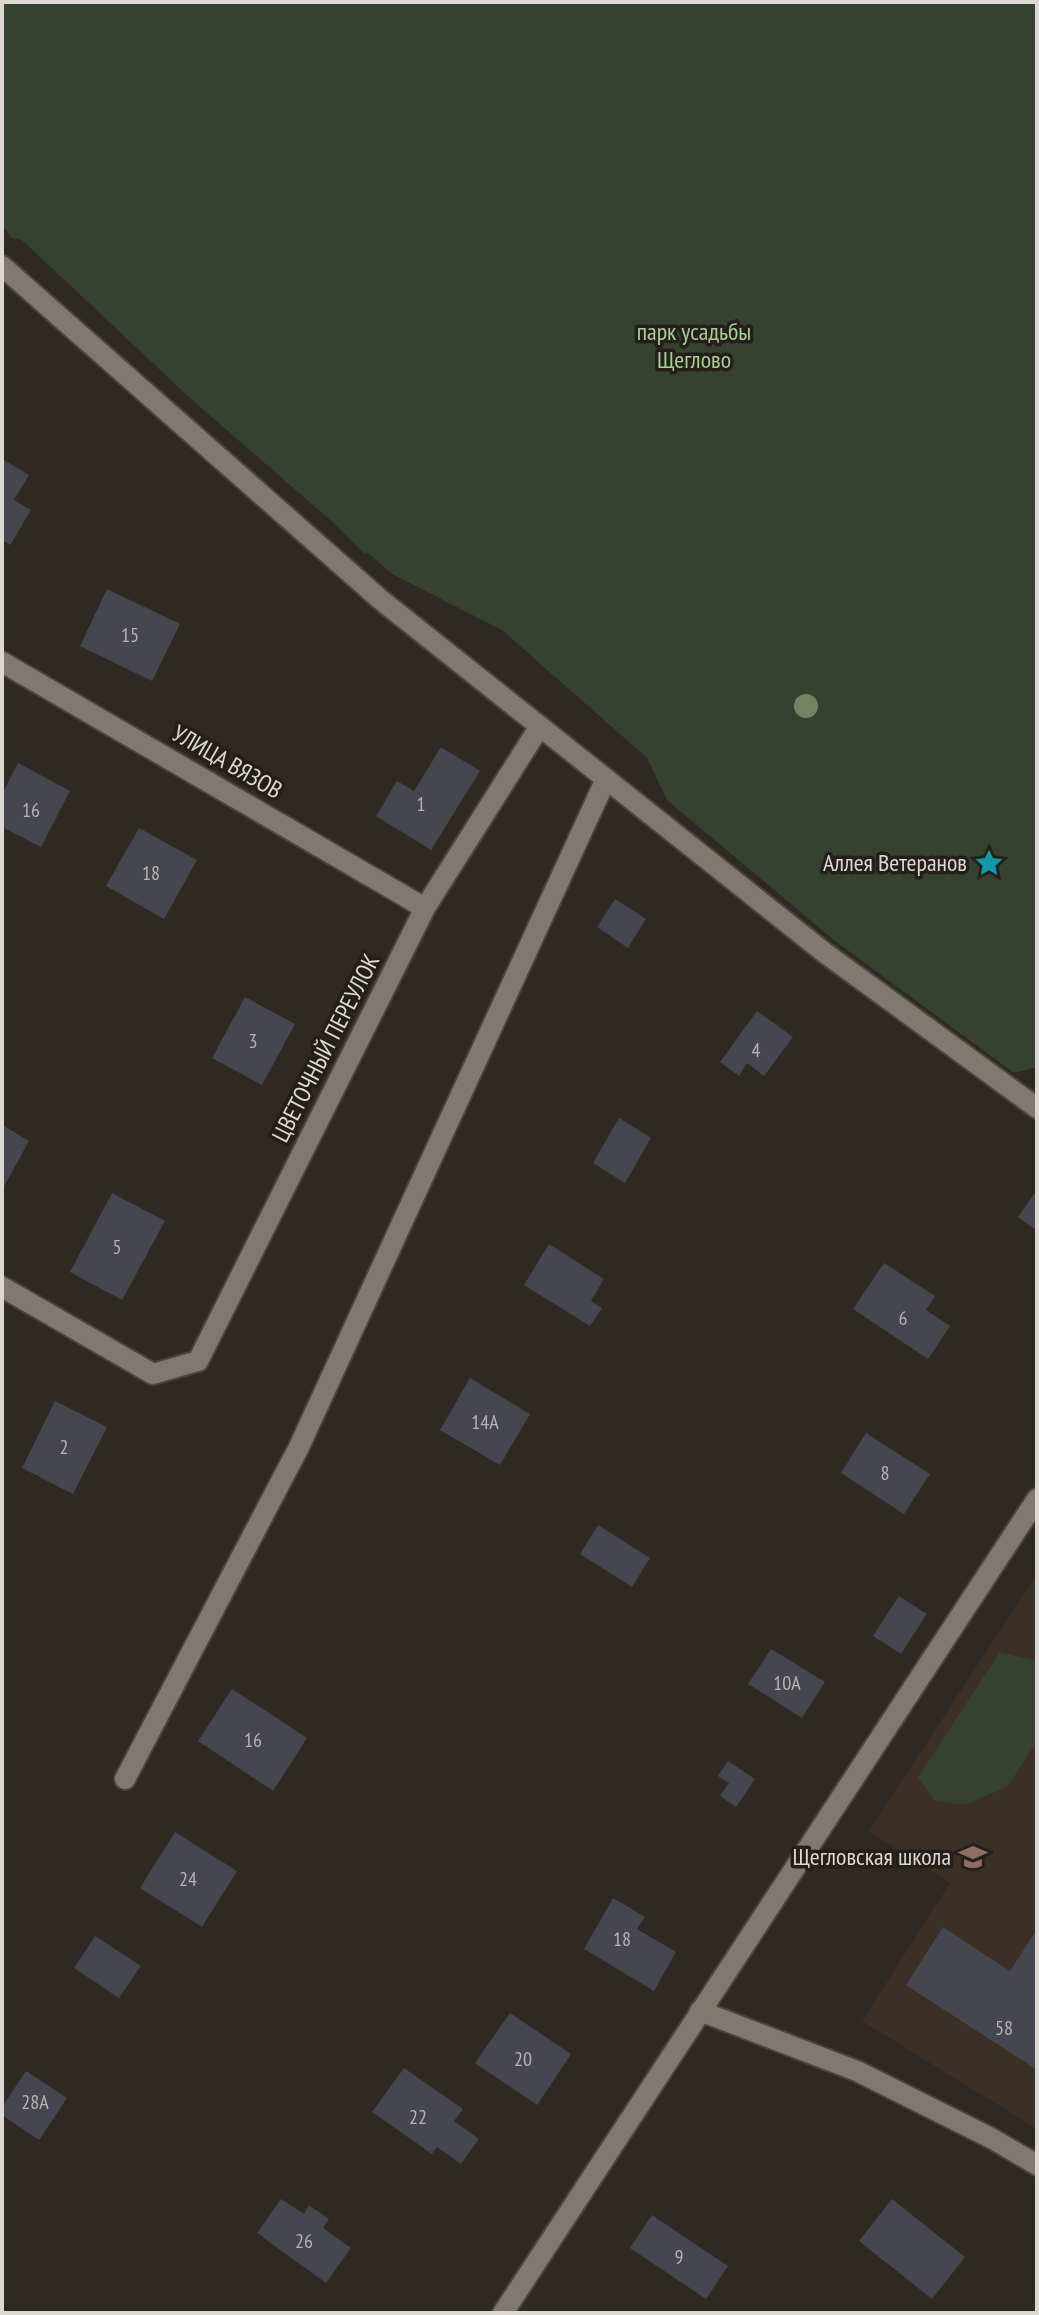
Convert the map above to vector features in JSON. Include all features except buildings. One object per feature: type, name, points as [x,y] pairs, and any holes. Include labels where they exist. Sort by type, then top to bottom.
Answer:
[{"type":"street","points":[[2,266],[381,600],[825,953],[1037,1108]]},
{"type":"street","name":"УЛИЦА ВЯЗОВ","points":[[2,662],[425,908]]},
{"type":"street","name":"ЦВЕТОЧНЫЙ ПЕРЕУЛОК","points":[[2,1287],[153,1374],[198,1361],[425,908],[540,726]]},
{"type":"street","points":[[125,1779],[299,1447],[606,779]]},
{"type":"street","points":[[503,2313],[1037,1499]]},
{"type":"street","points":[[700,2011],[857,2071],[991,2138],[1037,2165]]},
{"type":"shaded area","name":"Щегловская школа","points":[[1037,1574],[1037,2129],[862,2021],[950,1883],[869,1831]]},
{"type":"green space","name":"парк усадьбы Щеглово","points":[[2,2],[1037,2],[1037,1067],[1014,1073],[835,941],[667,800],[647,758],[502,630],[392,574],[367,552],[365,554],[190,398],[22,240],[12,238],[2,225]]},
{"type":"green space","points":[[1000,1652],[1037,1661],[1037,1741],[1007,1787],[964,1805],[934,1800],[918,1777]]},
{"type":"place","name":"Аллея Ветеранов","points":[[989,863]]},
{"type":"place","name":"Щегловская школа","points":[[973,1857]]}]
